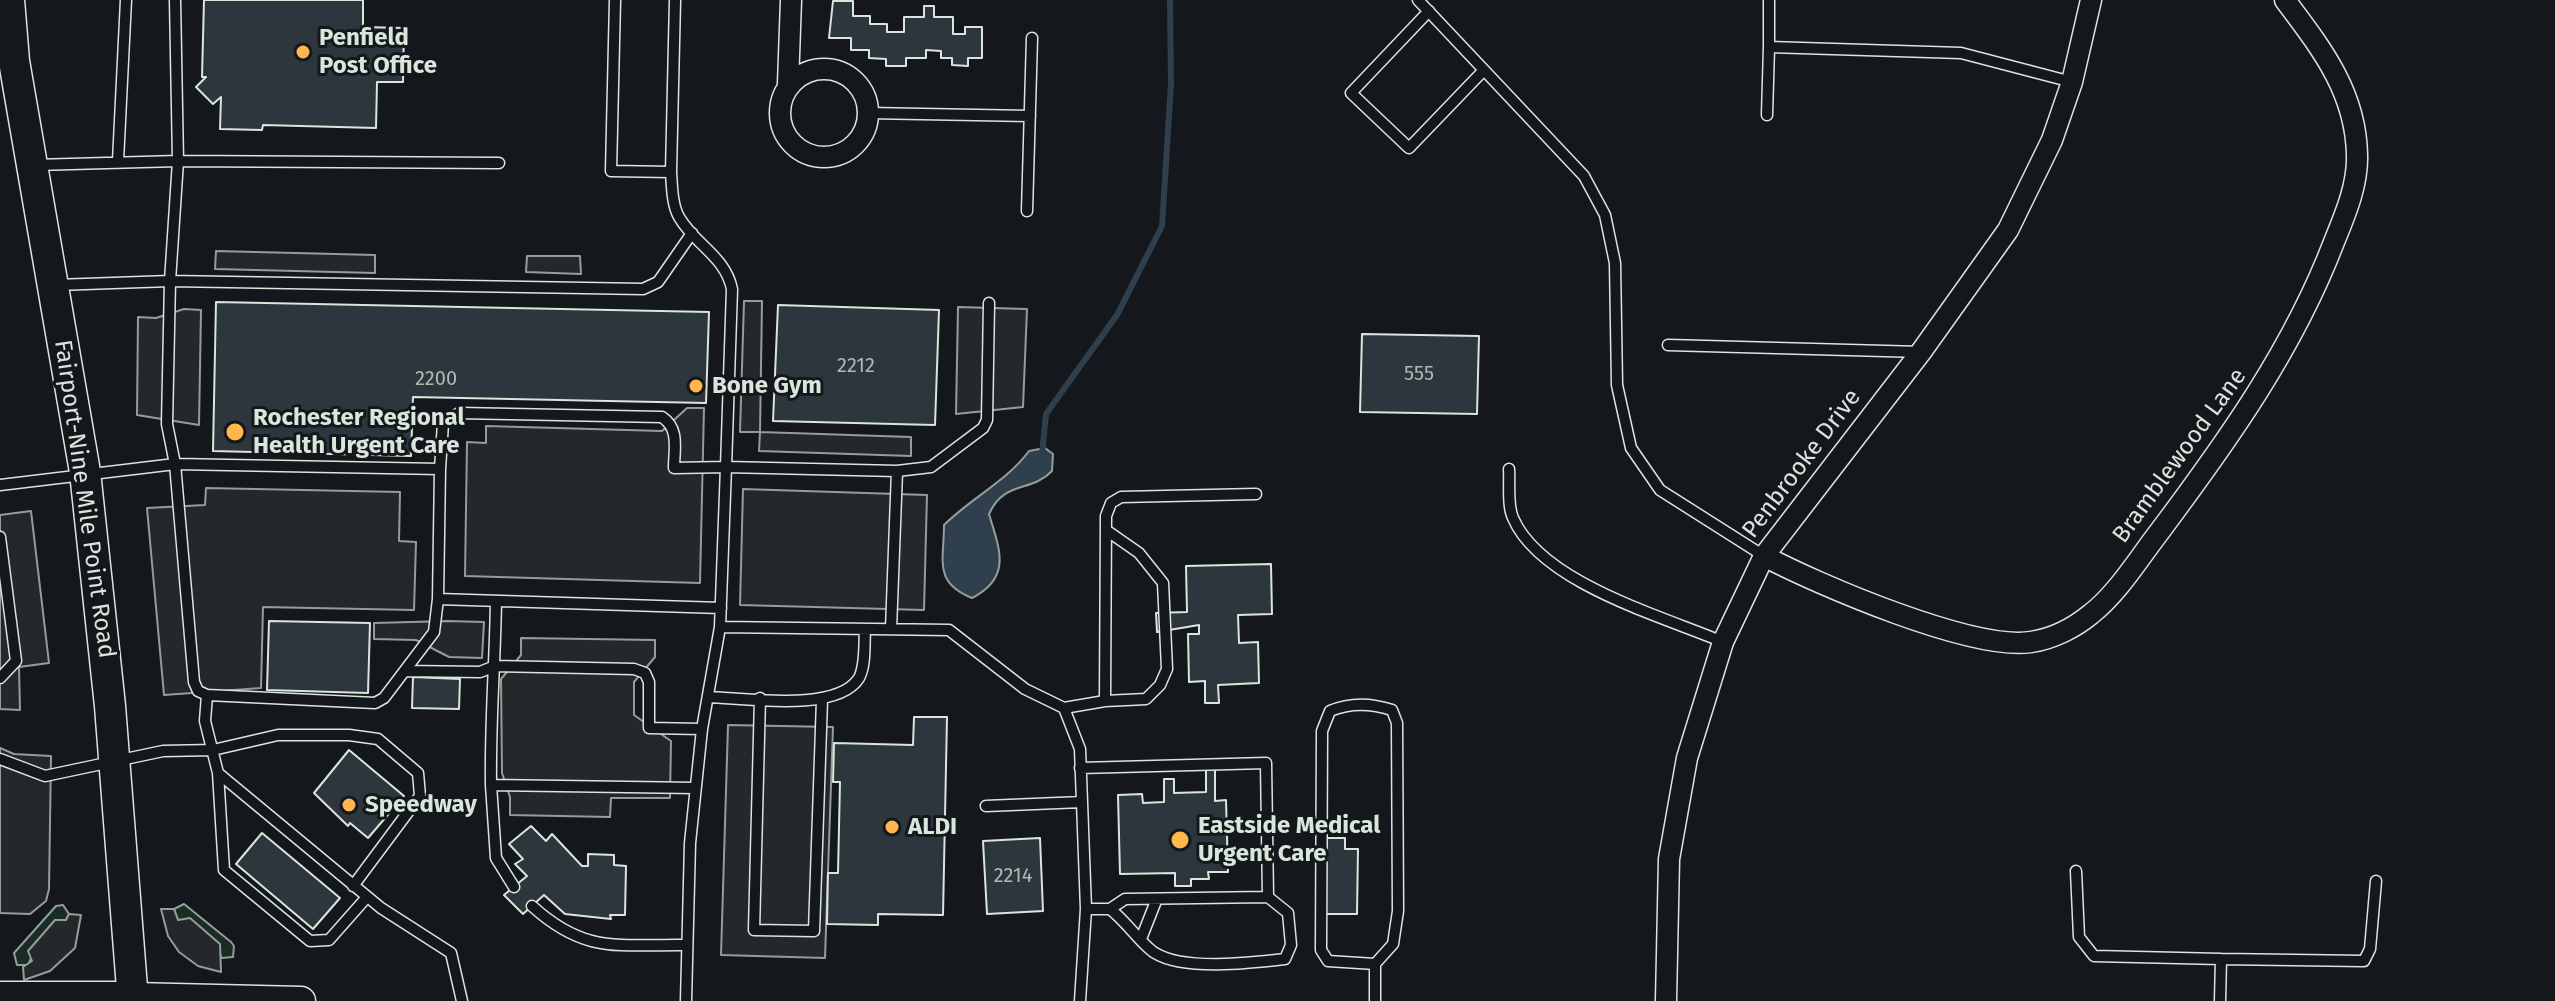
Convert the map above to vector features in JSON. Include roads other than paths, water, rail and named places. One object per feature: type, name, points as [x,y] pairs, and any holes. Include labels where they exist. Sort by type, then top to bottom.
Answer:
[{"type":"main road","name":"Fairport-Nine Mile Point Road","points":[[9,0],[14,61],[85,472],[115,763],[133,999]]},
{"type":"main road","points":[[0,997],[301,1001]]},
{"type":"street","points":[[788,84],[817,70],[832,71],[858,86],[868,113],[866,127],[849,150],[836,156],[809,155],[787,137],[781,124],[780,110],[788,84],[791,0]]},
{"type":"street","name":"Penbrooke Drive","points":[[1666,1001],[1669,859],[1687,758],[1723,642],[1764,556],[1921,352],[2008,230],[2052,140],[2072,82],[2091,0]]},
{"type":"street","name":"Bramblewood Lane","points":[[1764,556],[1795,573],[1934,625],[2000,644],[2031,642],[2059,634],[2092,614],[2117,587],[2228,440],[2272,371],[2329,257],[2354,185],[2357,158],[2347,99],[2335,70],[2285,0]]},
{"type":"lane","points":[[118,161],[126,0]]},
{"type":"lane","points":[[175,0],[178,161],[170,281],[167,424],[175,464],[194,682],[198,691],[207,695],[375,703],[384,698],[434,632],[438,599],[443,423],[459,413],[662,417],[675,432],[674,468],[897,471],[931,467],[983,428],[987,420],[989,303]]},
{"type":"lane","points":[[615,0],[611,171],[671,172]]},
{"type":"lane","points":[[675,0],[671,172],[678,215],[718,259],[729,275],[732,289],[720,627],[695,788],[686,1001]]},
{"type":"lane","points":[[1418,0],[1584,176],[1605,215],[1615,263],[1617,385],[1631,448],[1660,490],[1764,556]]},
{"type":"lane","points":[[1767,115],[1769,0]]},
{"type":"lane","points":[[1429,11],[1351,93],[1409,148],[1484,70]]},
{"type":"lane","points":[[1027,211],[1032,38]]},
{"type":"lane","points":[[1769,47],[1961,53],[2072,82]]},
{"type":"lane","points":[[868,113],[1030,116]]},
{"type":"lane","points":[[33,165],[118,161],[499,163]]},
{"type":"lane","points":[[54,285],[170,281],[643,289],[658,282],[692,233]]},
{"type":"lane","points":[[1668,345],[1921,352]]},
{"type":"lane","points":[[0,485],[85,472],[175,464],[440,469]]},
{"type":"lane","points":[[1509,469],[1512,517],[1530,544],[1557,567],[1604,593],[1723,642]]},
{"type":"lane","points":[[891,629],[897,471]]},
{"type":"lane","points":[[1105,701],[1106,530],[1111,503],[1121,497],[1256,494]]},
{"type":"lane","points":[[720,627],[949,630],[1025,689],[1064,708],[1105,701],[1146,699],[1160,685],[1167,669],[1163,583],[1139,553],[1106,530]]},
{"type":"lane","points":[[0,537],[16,661],[0,678]]},
{"type":"lane","points":[[438,599],[721,608]]},
{"type":"lane","points":[[496,601],[495,666],[490,691],[491,785],[496,858],[514,887]]},
{"type":"lane","points":[[708,697],[822,700],[848,690],[860,677],[865,629]]},
{"type":"lane","points":[[405,671],[480,672],[495,666],[634,669],[645,673],[649,682],[649,728],[702,729]]},
{"type":"lane","points":[[207,695],[205,721],[218,773],[224,870],[310,941],[329,940],[367,897]]},
{"type":"lane","points":[[760,698],[754,930],[814,931],[822,700]]},
{"type":"lane","points":[[1375,964],[1328,961],[1321,950],[1322,731],[1330,711],[1343,705],[1378,706],[1392,710],[1397,723],[1398,911],[1393,944],[1375,964],[1375,1001]]},
{"type":"lane","points":[[1064,708],[1080,749],[1086,909],[1080,1001]]},
{"type":"lane","points":[[0,759],[45,776],[163,751],[213,750],[278,735],[349,735],[378,739],[418,773],[420,796],[353,886]]},
{"type":"lane","points":[[1080,768],[1266,763],[1268,897]]},
{"type":"lane","points":[[218,773],[367,897],[451,953],[462,1001]]},
{"type":"lane","points":[[491,785],[695,788]]},
{"type":"lane","points":[[986,806],[1082,802]]},
{"type":"lane","points":[[2076,871],[2079,937],[2094,956],[2364,961],[2370,949],[2376,881]]},
{"type":"lane","points":[[1086,909],[1110,909],[1125,899],[1156,901],[1268,897],[1288,913],[1291,945],[1285,959],[1172,962],[1151,951],[1110,909]]},
{"type":"lane","points":[[1141,939],[1156,901]]},
{"type":"lane","points":[[532,906],[556,928],[581,941],[687,945]]},
{"type":"lane","points":[[2220,1001],[2221,959]]},
{"type":"water","points":[[1045,448],[1053,454],[1052,471],[1044,478],[1002,496],[989,514],[1000,561],[993,581],[972,598],[960,592],[951,585],[943,569],[944,525],[1010,471],[1029,451]]},
{"type":"waterway","points":[[1042,454],[1046,414],[1117,315],[1162,226],[1171,84],[1170,0]]},
{"type":"place","name":"Penfield Post Office","points":[[303,52]]},
{"type":"place","name":"Bone Gym","points":[[696,386]]},
{"type":"place","name":"Rochester Regional Health Urgent Care","points":[[235,432]]},
{"type":"place","name":"Speedway","points":[[349,805]]},
{"type":"place","name":"ALDI","points":[[892,827]]},
{"type":"place","name":"Eastside Medical Urgent Care","points":[[1180,840]]}]
